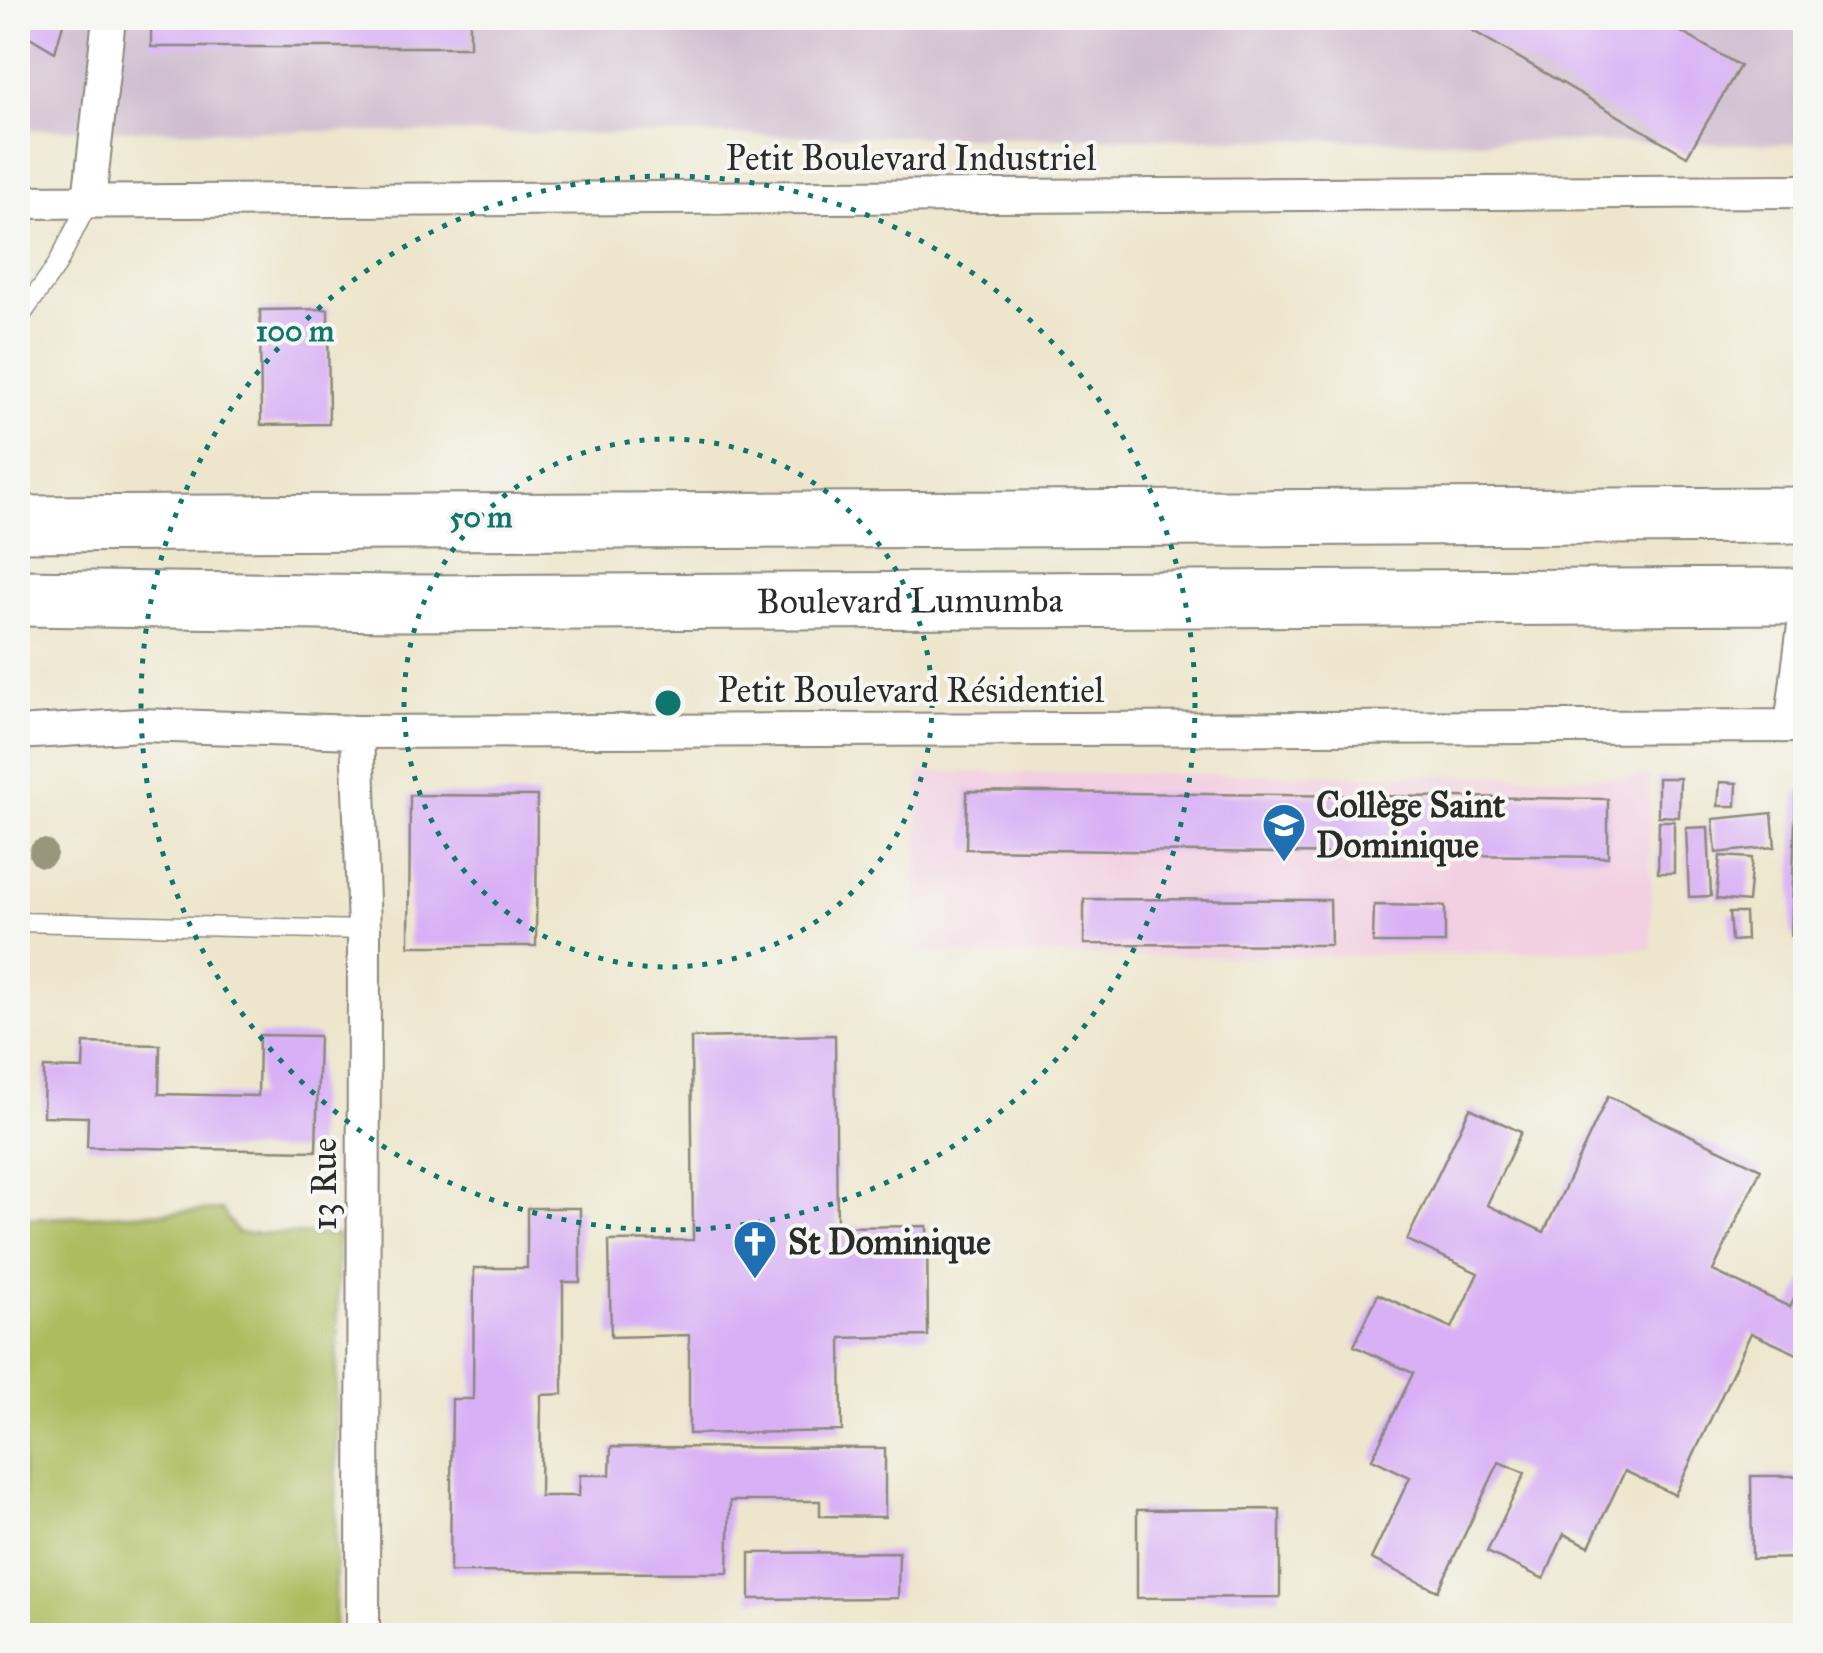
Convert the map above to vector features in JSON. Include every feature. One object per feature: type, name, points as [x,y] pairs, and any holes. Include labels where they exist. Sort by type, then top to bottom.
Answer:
[{"type":"highway","points":[[18,524],[1806,516]]},
{"type":"highway","name":"Boulevard Lumumba","points":[[18,598],[436,603],[1806,596]]},
{"type":"street","points":[[90,201],[109,18]]},
{"type":"street","name":"Petit Boulevard Industriel","points":[[18,202],[1806,191]]},
{"type":"street","points":[[1798,726],[1806,610]]},
{"type":"street","name":"Petit Boulevard Résidentiel","points":[[18,733],[140,725],[357,732],[1798,726]]},
{"type":"street","name":"13 Rue","points":[[357,732],[364,930],[363,1636]]},
{"type":"lane","points":[[18,320],[56,265],[90,201]]},
{"type":"lane","points":[[18,922],[364,930]]},
{"type":"shaded area","points":[[18,18],[1805,18],[1806,75],[1798,144],[18,129]]},
{"type":"shaded area","name":"Collège Saint Dominique","points":[[919,772],[1649,777],[1652,949],[1300,957],[917,954]]},
{"type":"green space","points":[[222,1210],[237,1233],[338,1235],[335,1635],[21,1635],[25,1219]]},
{"type":"building","points":[[18,18],[52,18],[63,24],[55,52],[18,30]]},
{"type":"building","points":[[151,18],[470,18],[470,47],[151,47]]},
{"type":"building","points":[[1451,18],[1657,18],[1740,66],[1687,156]]},
{"type":"building","points":[[328,309],[329,424],[261,425],[260,310]]},
{"type":"building","points":[[1658,778],[1680,778],[1679,817],[1658,816]]},
{"type":"building","points":[[1720,782],[1737,783],[1736,806],[1718,806]]},
{"type":"building","points":[[967,791],[1608,799],[1608,857],[966,849]]},
{"type":"building","points":[[1796,792],[1806,792],[1806,936],[1791,936]]},
{"type":"building","points":[[410,795],[537,796],[536,946],[409,946]]},
{"type":"building","points":[[1772,813],[1775,847],[1716,853],[1713,819]]},
{"type":"building","points":[[1659,821],[1674,821],[1674,873],[1658,873]]},
{"type":"building","points":[[1708,827],[1711,896],[1689,897],[1686,828]]},
{"type":"building","points":[[1720,856],[1752,858],[1748,902],[1716,899]]},
{"type":"building","points":[[1084,899],[1330,900],[1331,945],[1084,944]]},
{"type":"building","points":[[1374,905],[1445,906],[1445,943],[1373,943]]},
{"type":"building","points":[[1729,913],[1745,913],[1746,940],[1731,941]]},
{"type":"building","points":[[259,1035],[319,1036],[316,1151],[87,1147],[88,1117],[43,1116],[44,1068],[83,1069],[84,1043],[160,1045],[159,1094],[258,1096]]},
{"type":"building","points":[[835,1035],[837,1227],[927,1226],[928,1336],[841,1338],[842,1431],[689,1434],[689,1335],[611,1337],[609,1241],[693,1240],[691,1038]]},
{"type":"building","points":[[1608,1096],[1761,1169],[1713,1271],[1790,1307],[1806,1276],[1806,1358],[1751,1333],[1675,1495],[1625,1471],[1589,1546],[1564,1534],[1544,1579],[1487,1552],[1525,1473],[1499,1462],[1438,1591],[1371,1559],[1410,1477],[1372,1459],[1413,1373],[1354,1346],[1378,1294],[1452,1328],[1478,1273],[1407,1240],[1470,1108],[1521,1132],[1487,1205],[1544,1232]]},
{"type":"building","points":[[527,1208],[580,1208],[580,1282],[563,1282],[563,1394],[541,1395],[540,1496],[579,1496],[580,1475],[610,1475],[611,1447],[885,1448],[885,1517],[820,1516],[820,1501],[730,1501],[728,1573],[450,1572],[452,1399],[473,1399],[474,1268],[527,1268]]},
{"type":"building","points":[[1751,1476],[1806,1476],[1806,1558],[1752,1559]]},
{"type":"building","points":[[1280,1509],[1280,1597],[1137,1598],[1137,1510]]},
{"type":"building","points":[[899,1552],[898,1598],[750,1599],[750,1553]]},
{"type":"place","name":"Collège Saint Dominique","points":[[1284,863]]},
{"type":"place","name":"St Dominique","points":[[755,1280]]}]
